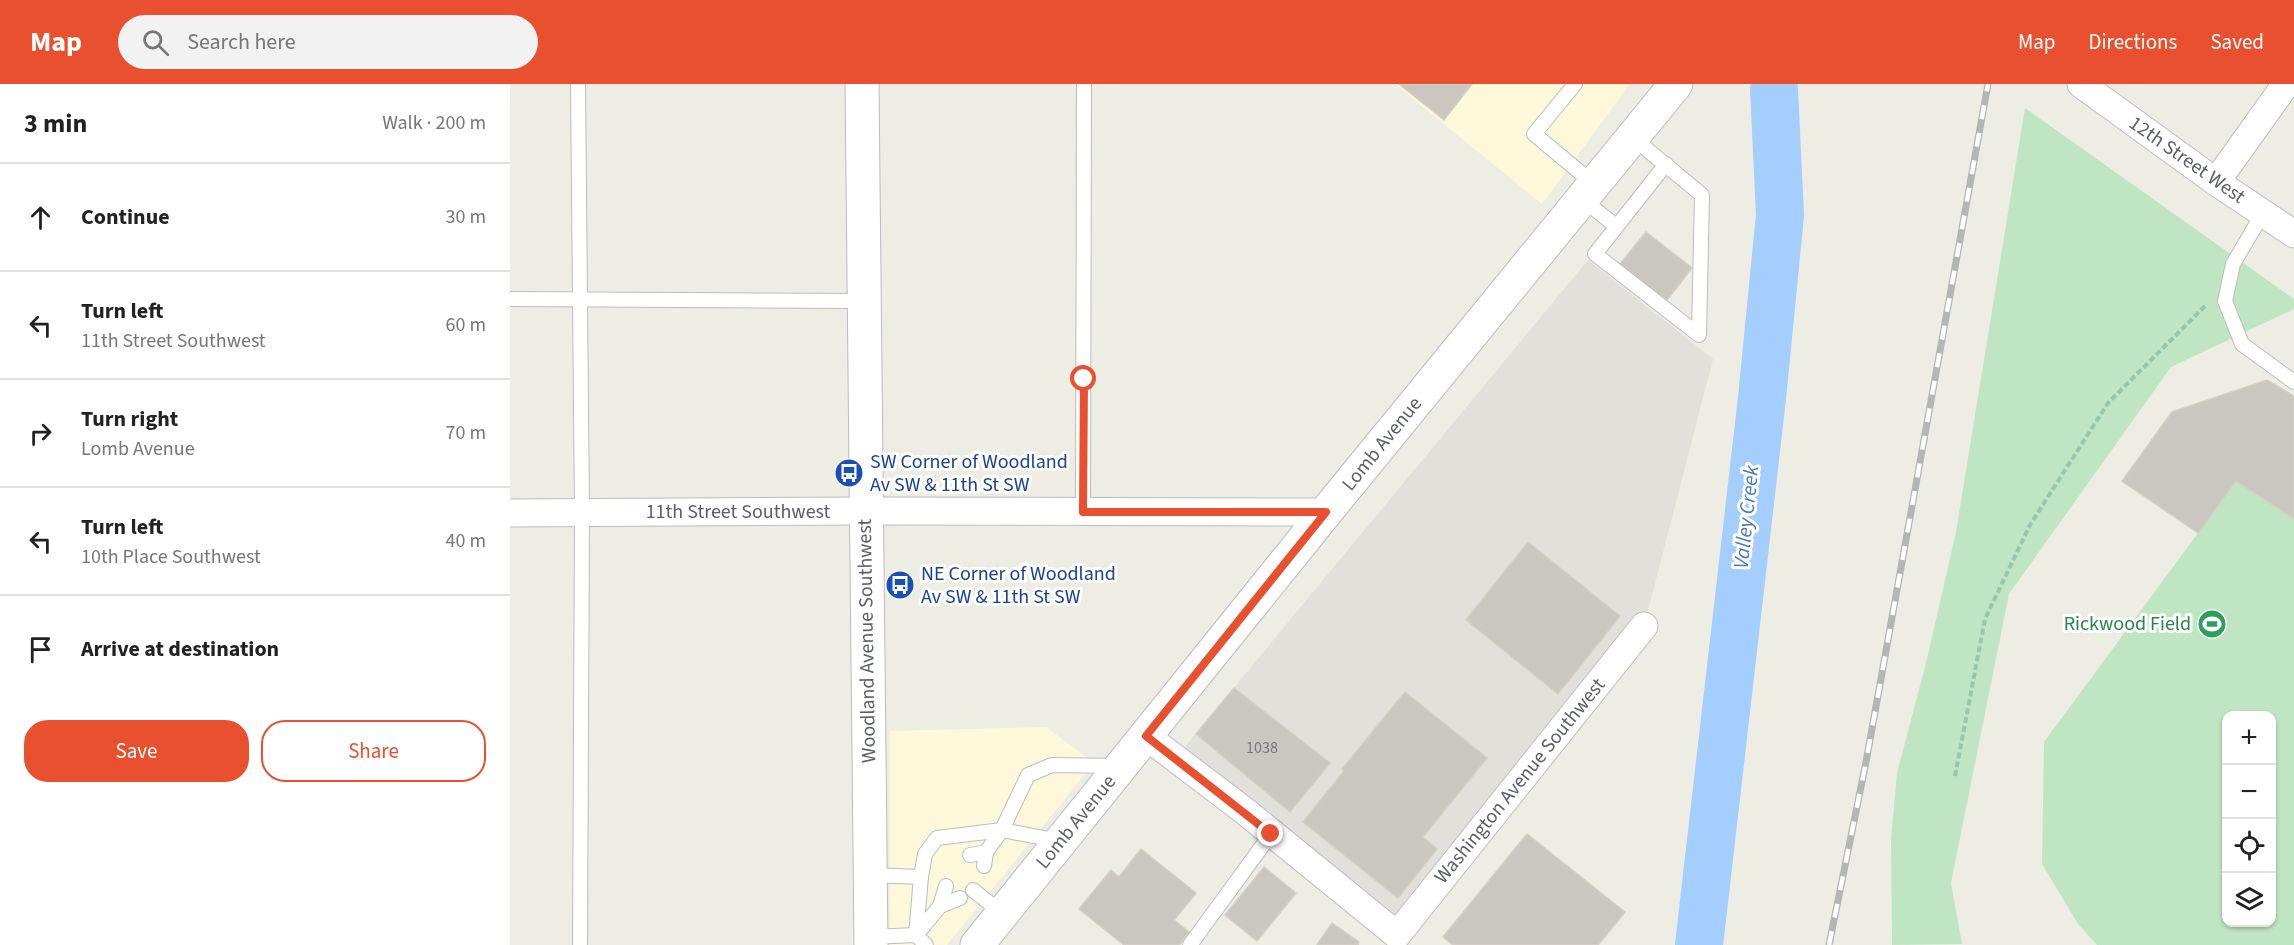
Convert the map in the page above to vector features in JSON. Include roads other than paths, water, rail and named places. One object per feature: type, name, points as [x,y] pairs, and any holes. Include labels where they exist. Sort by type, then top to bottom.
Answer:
[{"type":"main road","name":"Woodland Avenue Southwest","points":[[862,84],[871,941]]},
{"type":"main road","name":"Lomb Avenue","points":[[977,945],[1326,512],[1676,84]]},
{"type":"street","name":"12th Street West","points":[[2081,84],[2216,182],[2294,234]]},
{"type":"street","points":[[2216,182],[2286,84]]},
{"type":"street","name":"11th Street Southwest","points":[[510,513],[1326,512]]},
{"type":"street","name":"Washington Avenue Southwest","points":[[1271,834],[1397,935],[1644,626]]},
{"type":"street","points":[[1146,736],[1271,834]]},
{"type":"lane","points":[[578,84],[582,513],[580,945]]},
{"type":"lane","points":[[1083,512],[1084,84]]},
{"type":"lane","points":[[1575,84],[1534,134],[1616,226]]},
{"type":"lane","points":[[1632,137],[1666,165],[1702,195],[1700,336],[1595,254],[1666,165]]},
{"type":"lane","points":[[2263,213],[2233,264],[2225,301],[2242,344],[2294,382]]},
{"type":"lane","points":[[510,300],[863,300]]},
{"type":"lane","points":[[984,866],[986,852],[1002,830],[1028,775],[1052,765],[1121,766]]},
{"type":"lane","points":[[926,945],[916,935],[921,877],[925,854],[937,838],[1002,830],[1060,841]]},
{"type":"lane","points":[[1190,945],[1271,834]]},
{"type":"lane","points":[[970,855],[986,852]]},
{"type":"lane","points":[[870,875],[921,877]]},
{"type":"lane","points":[[871,941],[916,935],[940,906],[946,886]]},
{"type":"lane","points":[[973,890],[1003,914]]},
{"type":"lane","points":[[940,906],[960,898]]},
{"type":"waterway","name":"Valley Creek","points":[[1699,945],[1762,398],[1780,215],[1774,89]]},
{"type":"railway","points":[[1829,945],[1866,762],[1988,84]]},
{"type":"place","name":"SW Corner of Woodland Av SW & 11th St SW","points":[[849,473]]},
{"type":"place","name":"NE Corner of Woodland Av SW & 11th St SW","points":[[900,585]]},
{"type":"place","name":"Rickwood Field","points":[[2212,624]]}]
